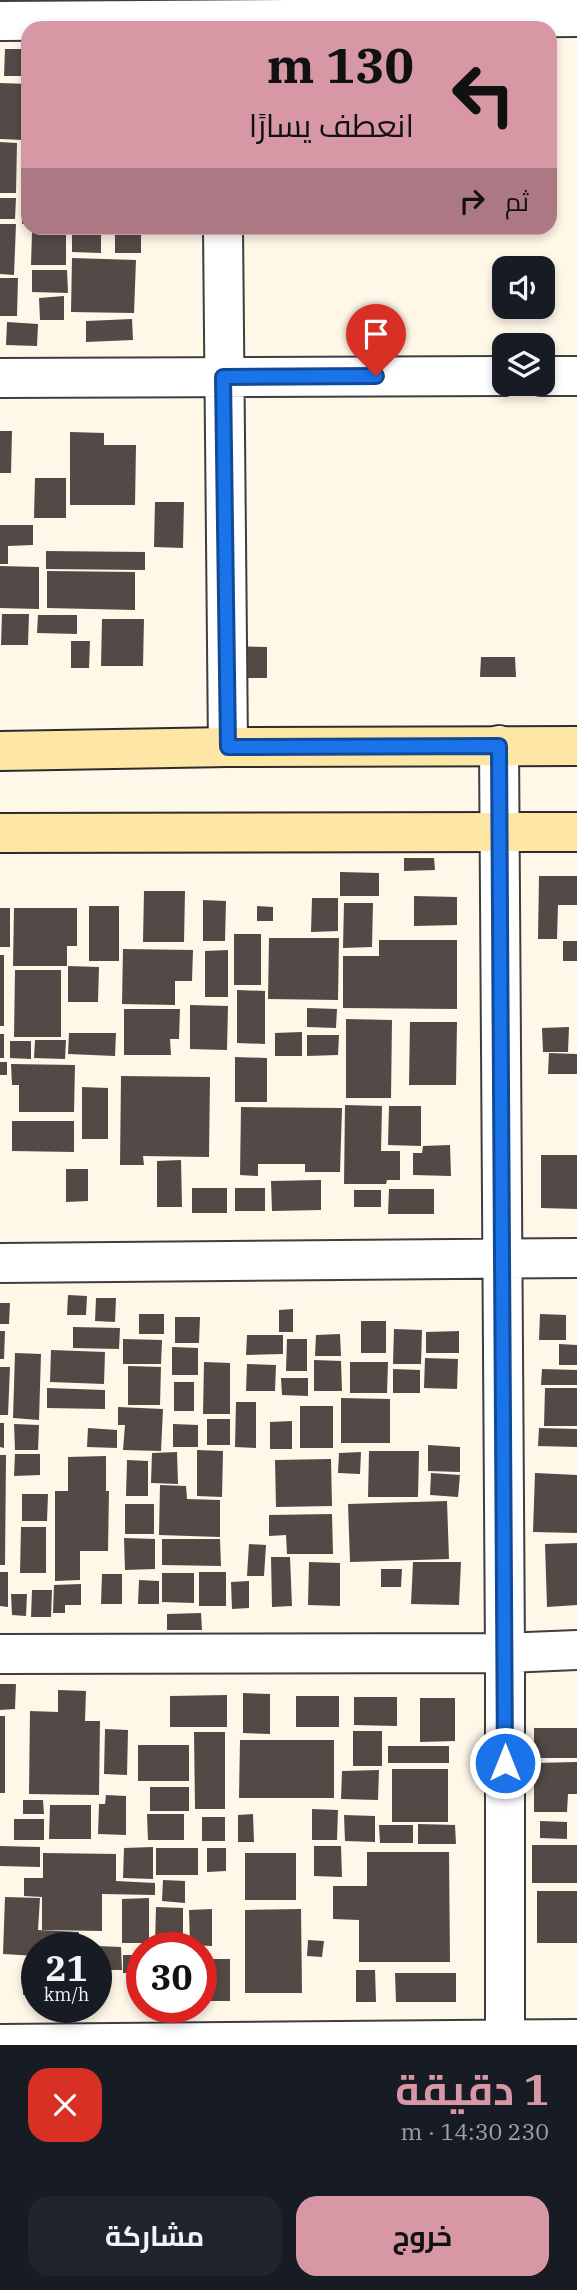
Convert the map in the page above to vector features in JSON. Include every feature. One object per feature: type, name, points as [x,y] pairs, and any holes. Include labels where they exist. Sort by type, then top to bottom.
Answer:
[{"type":"street","points":[[374,21],[577,17]]},
{"type":"street","points":[[0,21],[21,21]]},
{"type":"street","points":[[223,235],[228,747]]},
{"type":"street","points":[[0,378],[492,376]]},
{"type":"street","points":[[555,376],[577,376]]},
{"type":"street","points":[[499,746],[505,2042]]},
{"type":"street","points":[[0,751],[577,746]]},
{"type":"street","points":[[0,833],[577,832]]},
{"type":"street","points":[[0,1263],[577,1258]]},
{"type":"street","points":[[0,1654],[505,1653],[577,1650]]},
{"type":"street","points":[[0,2044],[505,2042],[577,2039]]},
{"type":"building","points":[[5,49],[21,49],[21,76],[4,76]]},
{"type":"building","points":[[0,83],[21,84],[21,140],[0,139]]},
{"type":"building","points":[[0,142],[17,143],[16,193],[0,193]]},
{"type":"building","points":[[0,198],[16,198],[15,219],[0,219]]},
{"type":"building","points":[[0,224],[16,224],[14,275],[0,274]]},
{"type":"building","points":[[32,235],[66,235],[66,265],[31,265]]},
{"type":"building","points":[[72,235],[101,235],[101,253],[72,252]]},
{"type":"building","points":[[115,235],[141,235],[141,253],[115,253]]},
{"type":"building","points":[[72,258],[136,260],[134,313],[71,312]]},
{"type":"building","points":[[32,270],[67,270],[68,293],[32,292]]},
{"type":"building","points":[[0,278],[18,278],[17,316],[0,316]]},
{"type":"building","points":[[64,296],[64,320],[40,320],[39,298]]},
{"type":"building","points":[[132,319],[133,340],[86,342],[86,321]]},
{"type":"building","points":[[7,322],[38,324],[37,346],[6,345]]},
{"type":"building","points":[[0,431],[12,431],[11,473],[0,473]]},
{"type":"building","points":[[70,432],[104,433],[104,445],[136,445],[135,505],[70,505]]},
{"type":"building","points":[[35,478],[66,478],[66,518],[34,518]]},
{"type":"building","points":[[155,502],[184,502],[183,548],[154,547]]},
{"type":"building","points":[[0,525],[33,525],[33,545],[8,546],[8,564],[0,564]]},
{"type":"building","points":[[46,551],[145,552],[145,570],[46,569]]},
{"type":"building","points":[[0,566],[39,567],[39,609],[0,608]]},
{"type":"building","points":[[47,571],[135,572],[135,610],[47,608]]},
{"type":"building","points":[[2,614],[29,614],[28,645],[1,645]]},
{"type":"building","points":[[38,615],[77,615],[77,634],[37,633]]},
{"type":"building","points":[[102,619],[144,619],[143,666],[101,666]]},
{"type":"building","points":[[71,641],[90,641],[89,668],[71,668]]},
{"type":"building","points":[[230,646],[267,647],[267,678],[229,678]]},
{"type":"building","points":[[481,657],[515,657],[516,677],[480,677]]},
{"type":"building","points":[[404,858],[434,858],[435,870],[404,871]]},
{"type":"building","points":[[340,872],[379,873],[379,896],[340,896]]},
{"type":"building","points":[[539,876],[577,876],[577,905],[558,905],[557,939],[538,939]]},
{"type":"building","points":[[144,891],[185,891],[184,942],[143,942]]},
{"type":"building","points":[[414,896],[457,897],[457,925],[414,926]]},
{"type":"building","points":[[312,898],[338,898],[338,931],[311,932]]},
{"type":"building","points":[[203,900],[226,901],[225,941],[203,941]]},
{"type":"building","points":[[344,903],[373,903],[372,947],[343,948]]},
{"type":"building","points":[[89,906],[119,906],[119,961],[89,961]]},
{"type":"building","points":[[257,906],[273,907],[273,921],[257,921]]},
{"type":"building","points":[[0,908],[10,908],[10,947],[0,947]]},
{"type":"building","points":[[14,908],[77,908],[77,946],[67,946],[67,966],[13,966]]},
{"type":"building","points":[[234,934],[261,934],[261,985],[234,985]]},
{"type":"building","points":[[269,938],[339,938],[338,1000],[268,999]]},
{"type":"building","points":[[379,940],[457,940],[457,1009],[343,1008],[343,956],[379,956]]},
{"type":"building","points":[[563,941],[577,941],[577,961],[563,961]]},
{"type":"building","points":[[123,949],[193,950],[192,981],[175,981],[175,1005],[122,1004]]},
{"type":"building","points":[[228,950],[228,997],[205,997],[205,951]]},
{"type":"building","points":[[0,955],[4,955],[4,1026],[0,1026]]},
{"type":"building","points":[[68,966],[99,967],[98,1002],[68,1002]]},
{"type":"building","points":[[15,970],[61,970],[61,1037],[14,1037]]},
{"type":"building","points":[[237,990],[265,991],[265,1044],[237,1043]]},
{"type":"building","points":[[190,1005],[228,1006],[227,1050],[190,1049]]},
{"type":"building","points":[[307,1008],[337,1009],[336,1028],[307,1027]]},
{"type":"building","points":[[124,1009],[180,1009],[179,1039],[170,1039],[171,1055],[124,1055]]},
{"type":"building","points":[[346,1019],[392,1020],[391,1098],[346,1098]]},
{"type":"building","points":[[410,1022],[457,1022],[456,1085],[409,1085]]},
{"type":"building","points":[[569,1027],[568,1052],[543,1052],[542,1028]]},
{"type":"building","points":[[302,1032],[302,1056],[275,1056],[275,1033]]},
{"type":"building","points":[[69,1033],[116,1033],[115,1056],[68,1054]]},
{"type":"building","points":[[0,1034],[4,1034],[4,1058],[0,1058]]},
{"type":"building","points":[[307,1035],[339,1035],[338,1055],[307,1056]]},
{"type":"building","points":[[35,1040],[66,1040],[65,1059],[34,1058]]},
{"type":"building","points":[[10,1041],[31,1041],[31,1059],[10,1058]]},
{"type":"building","points":[[549,1053],[577,1054],[577,1074],[548,1074]]},
{"type":"building","points":[[235,1057],[267,1058],[267,1102],[235,1102]]},
{"type":"building","points":[[0,1062],[7,1062],[7,1075],[0,1075]]},
{"type":"building","points":[[11,1064],[75,1065],[74,1112],[19,1112],[19,1085],[12,1085]]},
{"type":"building","points":[[121,1076],[210,1077],[209,1157],[143,1156],[144,1165],[120,1165]]},
{"type":"building","points":[[82,1087],[108,1088],[108,1139],[82,1139]]},
{"type":"building","points":[[345,1105],[382,1106],[381,1151],[400,1151],[400,1180],[387,1180],[386,1184],[344,1184]]},
{"type":"building","points":[[389,1106],[421,1106],[421,1146],[388,1145]]},
{"type":"building","points":[[241,1107],[342,1108],[340,1172],[305,1172],[305,1164],[258,1164],[258,1176],[240,1175]]},
{"type":"building","points":[[12,1121],[74,1121],[74,1152],[12,1151]]},
{"type":"building","points":[[450,1145],[451,1176],[413,1175],[413,1153],[422,1153],[423,1146]]},
{"type":"building","points":[[541,1155],[577,1155],[577,1209],[541,1208]]},
{"type":"building","points":[[181,1160],[182,1207],[157,1207],[157,1161]]},
{"type":"building","points":[[66,1169],[88,1169],[88,1201],[66,1202]]},
{"type":"building","points":[[321,1180],[321,1210],[272,1211],[271,1181]]},
{"type":"building","points":[[192,1188],[227,1188],[227,1213],[192,1213]]},
{"type":"building","points":[[235,1188],[265,1188],[265,1211],[235,1211]]},
{"type":"building","points":[[389,1189],[434,1189],[434,1214],[388,1214]]},
{"type":"building","points":[[354,1190],[381,1190],[381,1207],[354,1207]]},
{"type":"building","points":[[68,1295],[87,1296],[86,1315],[67,1315]]},
{"type":"building","points":[[96,1298],[116,1298],[115,1322],[95,1321]]},
{"type":"building","points":[[0,1303],[10,1303],[9,1324],[0,1324]]},
{"type":"building","points":[[293,1309],[293,1332],[279,1332],[279,1310]]},
{"type":"building","points":[[139,1314],[164,1314],[164,1334],[139,1334]]},
{"type":"building","points":[[540,1314],[566,1315],[566,1340],[539,1340]]},
{"type":"building","points":[[175,1317],[200,1317],[199,1343],[175,1343]]},
{"type":"building","points":[[361,1321],[386,1321],[386,1353],[361,1353]]},
{"type":"building","points":[[73,1327],[120,1328],[119,1349],[73,1348]]},
{"type":"building","points":[[394,1329],[422,1330],[421,1364],[393,1364]]},
{"type":"building","points":[[0,1331],[5,1331],[4,1359],[0,1359]]},
{"type":"building","points":[[459,1331],[459,1353],[426,1353],[426,1332]]},
{"type":"building","points":[[340,1334],[341,1356],[315,1356],[316,1335]]},
{"type":"building","points":[[247,1335],[283,1335],[283,1354],[246,1355]]},
{"type":"building","points":[[123,1339],[162,1340],[161,1364],[123,1364]]},
{"type":"building","points":[[287,1339],[307,1339],[307,1371],[286,1371]]},
{"type":"building","points":[[559,1344],[577,1345],[577,1365],[559,1365]]},
{"type":"building","points":[[172,1347],[198,1348],[198,1375],[172,1375]]},
{"type":"building","points":[[51,1350],[105,1352],[104,1384],[50,1382]]},
{"type":"building","points":[[15,1353],[41,1354],[39,1420],[13,1418]]},
{"type":"building","points":[[425,1358],[458,1359],[457,1389],[424,1388]]},
{"type":"building","points":[[314,1360],[341,1361],[342,1391],[314,1391]]},
{"type":"building","points":[[204,1362],[230,1363],[230,1414],[203,1414]]},
{"type":"building","points":[[350,1362],[388,1362],[387,1393],[350,1393]]},
{"type":"building","points":[[247,1364],[276,1365],[275,1391],[246,1391]]},
{"type":"building","points":[[128,1366],[161,1367],[160,1405],[128,1405]]},
{"type":"building","points":[[0,1367],[10,1367],[8,1415],[0,1415]]},
{"type":"building","points":[[393,1369],[420,1370],[420,1393],[393,1393]]},
{"type":"building","points":[[542,1369],[577,1370],[577,1385],[541,1385]]},
{"type":"building","points":[[281,1378],[308,1378],[308,1396],[282,1395]]},
{"type":"building","points":[[174,1382],[194,1382],[194,1411],[174,1411]]},
{"type":"building","points":[[47,1388],[105,1390],[105,1409],[47,1408]]},
{"type":"building","points":[[545,1388],[577,1388],[577,1426],[544,1426]]},
{"type":"building","points":[[341,1398],[390,1399],[390,1443],[341,1443]]},
{"type":"building","points":[[236,1402],[256,1402],[256,1448],[235,1447]]},
{"type":"building","points":[[300,1406],[333,1406],[333,1448],[300,1448]]},
{"type":"building","points":[[118,1407],[163,1409],[161,1451],[123,1450],[125,1425],[118,1425]]},
{"type":"building","points":[[207,1419],[230,1419],[230,1445],[207,1445]]},
{"type":"building","points":[[292,1421],[292,1449],[270,1449],[270,1422]]},
{"type":"building","points":[[0,1423],[4,1423],[4,1448],[0,1447]]},
{"type":"building","points":[[14,1424],[39,1425],[38,1450],[15,1450]]},
{"type":"building","points":[[173,1424],[198,1425],[198,1447],[173,1447]]},
{"type":"building","points":[[88,1428],[117,1430],[117,1448],[87,1447]]},
{"type":"building","points":[[539,1428],[577,1429],[577,1447],[538,1446]]},
{"type":"building","points":[[428,1445],[460,1447],[460,1472],[428,1471]]},
{"type":"building","points":[[197,1450],[223,1451],[222,1497],[197,1496]]},
{"type":"building","points":[[369,1451],[419,1451],[418,1497],[368,1497]]},
{"type":"building","points":[[177,1452],[178,1484],[151,1483],[152,1453]]},
{"type":"building","points":[[361,1452],[360,1474],[338,1473],[339,1453]]},
{"type":"building","points":[[15,1454],[40,1454],[40,1475],[14,1476]]},
{"type":"building","points":[[0,1455],[6,1455],[5,1565],[0,1565]]},
{"type":"building","points":[[106,1456],[106,1491],[109,1491],[108,1551],[80,1551],[80,1580],[55,1581],[55,1491],[68,1491],[68,1457]]},
{"type":"building","points":[[331,1459],[332,1506],[276,1507],[275,1460]]},
{"type":"building","points":[[127,1460],[148,1461],[148,1496],[126,1496]]},
{"type":"building","points":[[431,1473],[460,1475],[458,1497],[430,1495]]},
{"type":"building","points":[[535,1473],[577,1475],[577,1533],[533,1532]]},
{"type":"building","points":[[160,1485],[186,1486],[187,1499],[220,1500],[220,1537],[159,1535]]},
{"type":"building","points":[[22,1494],[48,1494],[47,1521],[22,1521]]},
{"type":"building","points":[[447,1501],[449,1559],[350,1562],[348,1504]]},
{"type":"building","points":[[125,1504],[154,1504],[154,1534],[125,1534]]},
{"type":"building","points":[[332,1514],[333,1554],[287,1554],[286,1535],[269,1536],[269,1515]]},
{"type":"building","points":[[21,1527],[46,1527],[46,1573],[20,1573]]},
{"type":"building","points":[[124,1538],[155,1539],[155,1569],[125,1570]]},
{"type":"building","points":[[162,1539],[220,1539],[221,1566],[162,1565]]},
{"type":"building","points":[[577,1543],[577,1605],[547,1607],[545,1544]]},
{"type":"building","points":[[249,1544],[266,1545],[264,1576],[247,1576]]},
{"type":"building","points":[[271,1557],[290,1557],[292,1606],[272,1607]]},
{"type":"building","points":[[309,1562],[340,1563],[340,1606],[308,1605]]},
{"type":"building","points":[[413,1562],[461,1562],[459,1605],[411,1604]]},
{"type":"building","points":[[381,1569],[402,1569],[401,1587],[381,1587]]},
{"type":"building","points":[[0,1572],[8,1572],[8,1607],[0,1606]]},
{"type":"building","points":[[199,1572],[226,1572],[226,1606],[199,1606]]},
{"type":"building","points":[[162,1573],[194,1573],[194,1603],[162,1602]]},
{"type":"building","points":[[102,1574],[122,1574],[122,1604],[101,1604]]},
{"type":"building","points":[[139,1580],[159,1581],[159,1604],[138,1604]]},
{"type":"building","points":[[249,1581],[249,1608],[232,1609],[231,1582]]},
{"type":"building","points":[[81,1584],[81,1605],[65,1605],[65,1613],[53,1613],[54,1585]]},
{"type":"building","points":[[32,1590],[52,1590],[51,1617],[31,1617]]},
{"type":"building","points":[[11,1594],[27,1594],[26,1616],[12,1615]]},
{"type":"building","points":[[201,1613],[202,1630],[167,1630],[167,1614]]},
{"type":"building","points":[[0,1684],[16,1684],[15,1709],[0,1710]]},
{"type":"building","points":[[58,1690],[86,1691],[85,1721],[100,1721],[99,1795],[29,1794],[30,1711],[58,1712]]},
{"type":"building","points":[[243,1693],[270,1694],[270,1734],[243,1733]]},
{"type":"building","points":[[227,1695],[227,1727],[170,1727],[170,1696]]},
{"type":"building","points":[[296,1696],[339,1696],[339,1727],[296,1727]]},
{"type":"building","points":[[354,1697],[397,1697],[397,1726],[354,1725]]},
{"type":"building","points":[[420,1698],[455,1698],[455,1741],[420,1742]]},
{"type":"building","points":[[0,1716],[5,1716],[5,1793],[0,1793]]},
{"type":"building","points":[[534,1728],[577,1728],[577,1758],[534,1758]]},
{"type":"building","points":[[105,1729],[128,1730],[127,1775],[104,1774]]},
{"type":"building","points":[[353,1731],[382,1731],[382,1766],[353,1766]]},
{"type":"building","points":[[194,1732],[225,1732],[225,1809],[195,1809]]},
{"type":"building","points":[[240,1740],[334,1740],[334,1798],[239,1798]]},
{"type":"building","points":[[138,1745],[189,1745],[189,1781],[138,1781]]},
{"type":"building","points":[[388,1746],[449,1746],[449,1763],[388,1763]]},
{"type":"building","points":[[577,1762],[577,1794],[568,1794],[567,1812],[534,1812],[534,1763]]},
{"type":"building","points":[[392,1769],[448,1769],[448,1822],[392,1822]]},
{"type":"building","points":[[379,1770],[378,1800],[341,1799],[342,1771]]},
{"type":"building","points":[[150,1787],[189,1787],[189,1811],[150,1811]]},
{"type":"building","points":[[106,1795],[126,1796],[126,1835],[98,1834],[99,1804],[105,1804]]},
{"type":"building","points":[[23,1800],[43,1800],[44,1814],[23,1814]]},
{"type":"building","points":[[50,1805],[91,1805],[91,1839],[49,1839]]},
{"type":"building","points":[[312,1809],[338,1810],[337,1840],[312,1840]]},
{"type":"building","points":[[147,1814],[184,1814],[184,1840],[148,1840]]},
{"type":"building","points":[[253,1814],[254,1842],[238,1842],[238,1815]]},
{"type":"building","points":[[344,1815],[375,1816],[375,1842],[345,1841]]},
{"type":"building","points":[[202,1817],[225,1817],[225,1841],[202,1841]]},
{"type":"building","points":[[14,1819],[44,1819],[44,1840],[14,1840]]},
{"type":"building","points":[[540,1821],[567,1822],[567,1839],[540,1838]]},
{"type":"building","points":[[418,1824],[455,1825],[456,1844],[418,1844]]},
{"type":"building","points":[[379,1825],[413,1825],[413,1843],[380,1843]]},
{"type":"building","points":[[532,1845],[577,1845],[577,1883],[532,1883]]},
{"type":"building","points":[[0,1846],[40,1847],[40,1867],[0,1866]]},
{"type":"building","points":[[314,1846],[341,1846],[342,1877],[314,1876]]},
{"type":"building","points":[[153,1847],[153,1879],[123,1878],[124,1848]]},
{"type":"building","points":[[156,1848],[198,1848],[198,1875],[156,1875]]},
{"type":"building","points":[[207,1848],[226,1848],[226,1871],[207,1872]]},
{"type":"building","points":[[367,1852],[449,1852],[450,1962],[359,1962],[359,1920],[333,1919],[333,1886],[367,1886]]},
{"type":"building","points":[[43,1853],[116,1854],[116,1881],[155,1883],[155,1895],[102,1894],[102,1931],[42,1930],[42,1897],[24,1896],[24,1878],[43,1878]]},
{"type":"building","points":[[245,1853],[296,1853],[296,1900],[245,1900]]},
{"type":"building","points":[[163,1880],[185,1881],[185,1903],[162,1901]]},
{"type":"building","points":[[537,1891],[577,1891],[577,1943],[537,1943]]},
{"type":"building","points":[[5,1897],[40,1898],[38,1930],[79,1932],[21,1932],[21,1955],[3,1954]]},
{"type":"building","points":[[149,1898],[149,1932],[126,1932],[126,1943],[122,1943],[122,1899]]},
{"type":"building","points":[[156,1907],[183,1908],[183,1932],[155,1932]]},
{"type":"building","points":[[212,1909],[212,1932],[190,1932],[189,1910]]},
{"type":"building","points":[[301,1909],[302,1993],[245,1993],[245,1910]]},
{"type":"building","points":[[308,1940],[324,1941],[322,1957],[307,1956]]},
{"type":"building","points":[[112,1947],[121,1947],[122,1970],[112,1970]]},
{"type":"building","points":[[123,1955],[126,1955],[126,1973],[123,1973]]},
{"type":"building","points":[[217,1959],[230,1959],[230,2001],[217,2001]]},
{"type":"building","points":[[356,1970],[375,1970],[376,2002],[356,2002]]},
{"type":"building","points":[[395,1973],[456,1973],[456,2002],[396,2002]]},
{"type":"route","points":[[376,376],[223,377],[228,747],[499,746],[505,1763]]}]
